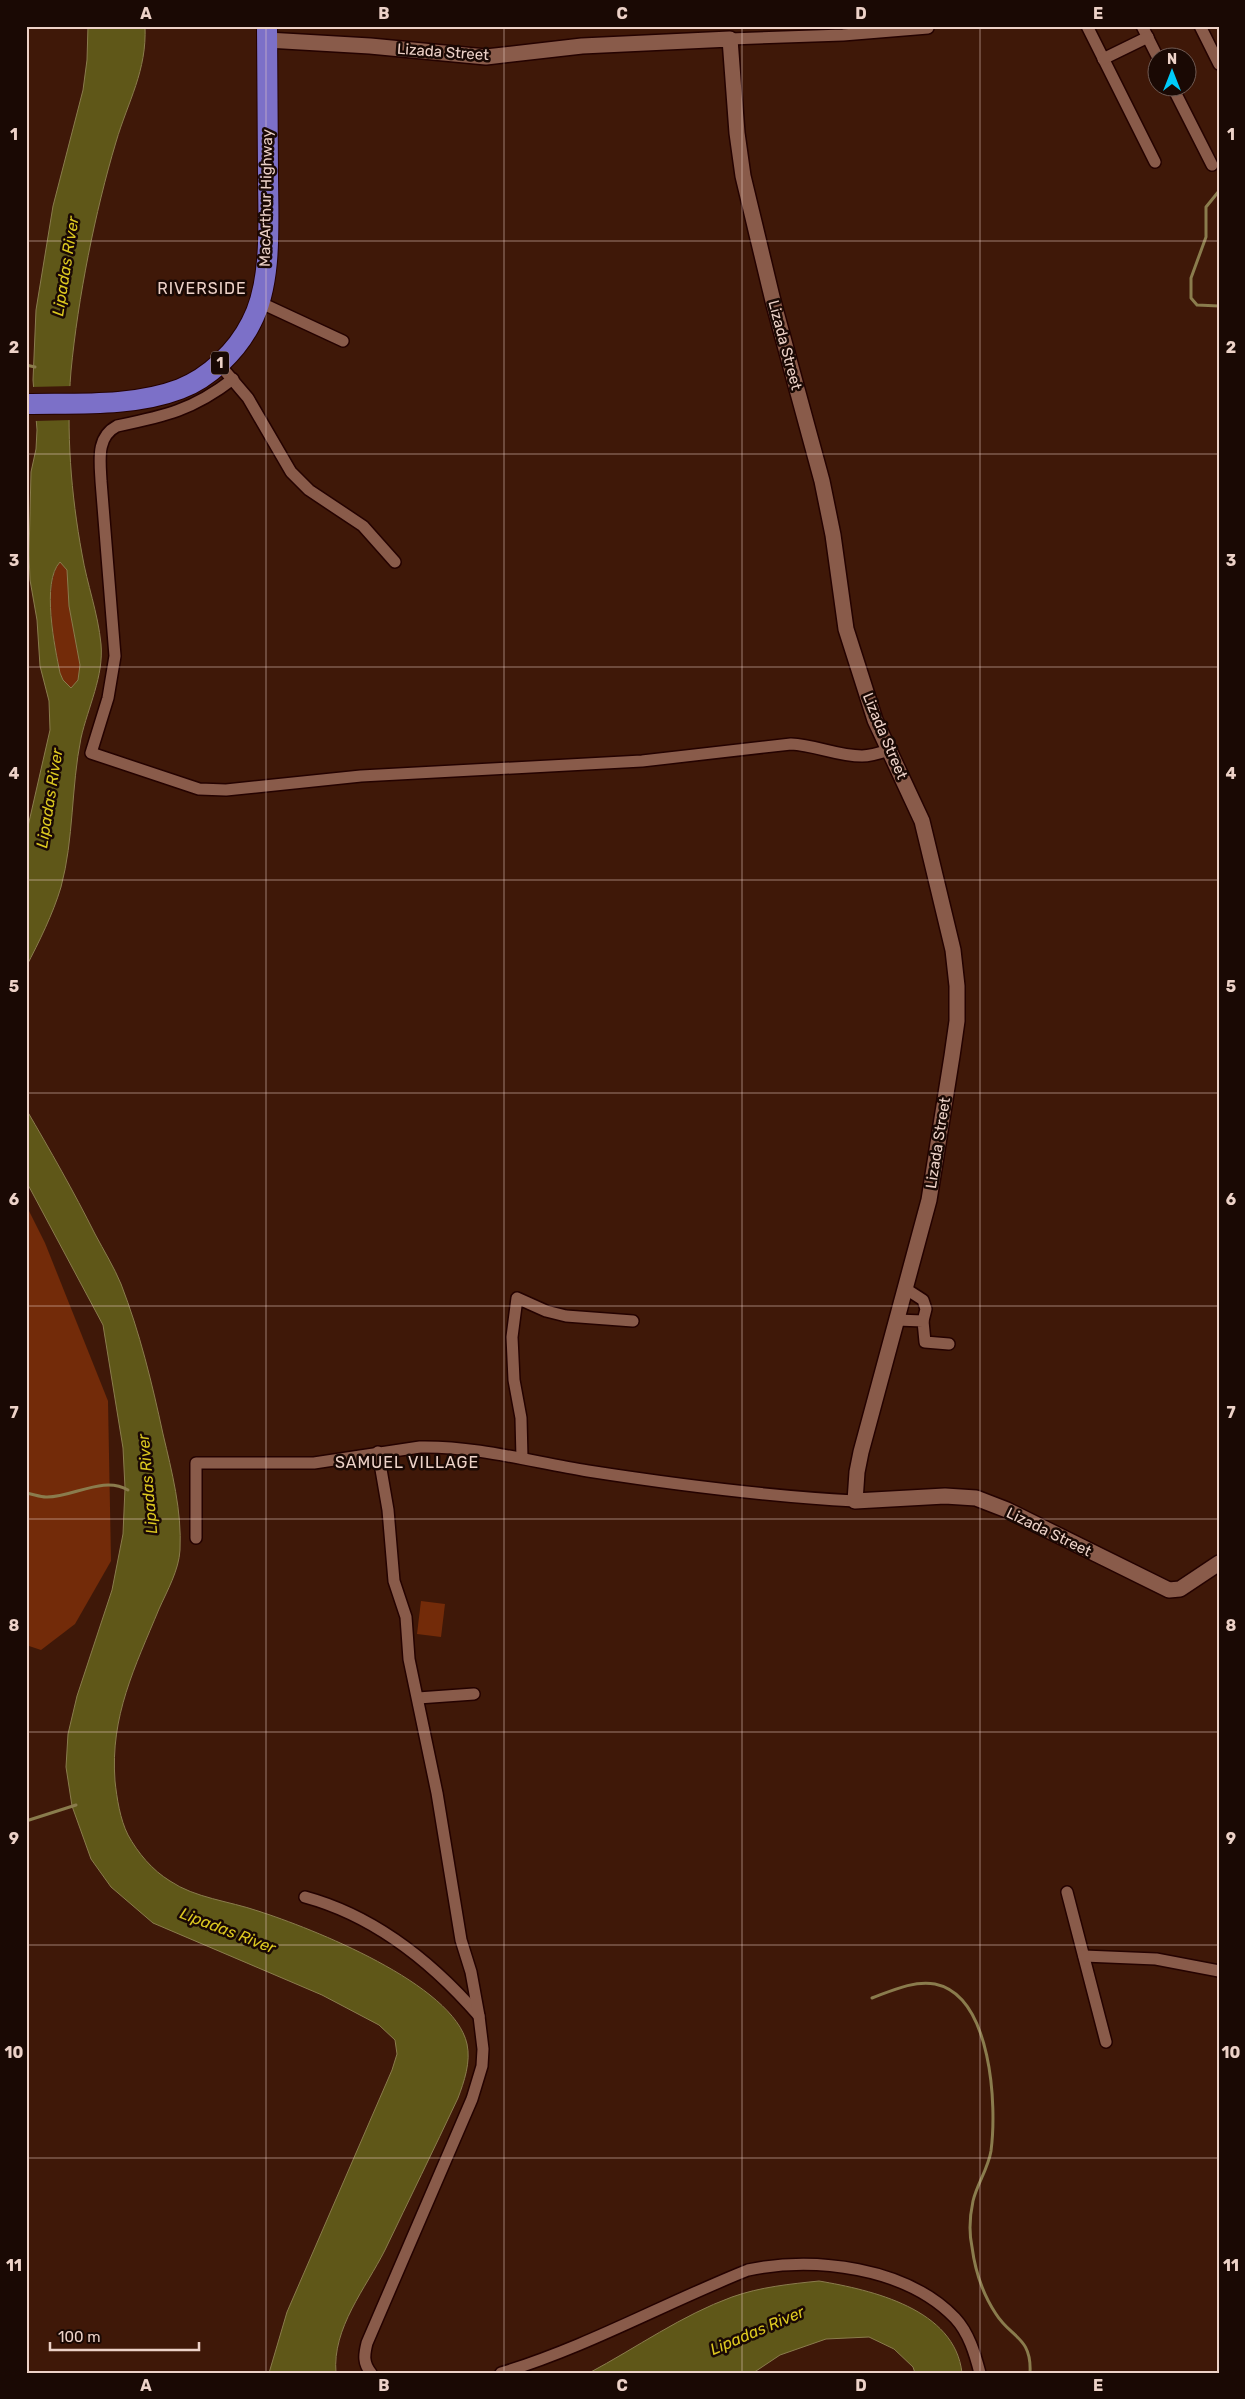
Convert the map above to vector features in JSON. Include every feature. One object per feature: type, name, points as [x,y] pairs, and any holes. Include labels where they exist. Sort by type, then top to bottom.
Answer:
[{"type":"highway","name":"MacArthur Highway","points":[[26,404],[113,402],[161,395],[181,388],[219,364],[248,328],[259,302],[263,286],[268,231],[267,33]]},
{"type":"street","points":[[1086,26],[1155,162]]},
{"type":"street","points":[[1142,26],[1153,48]]},
{"type":"street","points":[[1200,26],[1219,64]]},
{"type":"street","points":[[730,39],[843,36],[928,28]]},
{"type":"street","name":"Lizada Street","points":[[267,33],[370,46],[486,57],[582,46],[730,39],[737,133],[743,176],[773,301],[822,481],[833,535],[846,629],[875,720],[922,821],[953,950],[957,986],[954,1048],[929,1200],[856,1472],[855,1501],[945,1496],[976,1498],[1007,1510],[1169,1590],[1180,1589],[1219,1563]]},
{"type":"street","points":[[1103,59],[1148,38]]},
{"type":"street","points":[[1178,98],[1212,165]]},
{"type":"street","points":[[259,302],[343,341]]},
{"type":"street","points":[[219,364],[248,398],[291,472],[309,490],[363,526],[395,562]]},
{"type":"street","points":[[233,380],[211,396],[187,409],[117,426],[109,430],[104,437],[100,461],[101,481],[115,656],[108,698],[92,753],[198,788],[226,790],[361,776],[642,761],[790,744],[808,745],[842,754],[861,756],[889,750]]},
{"type":"street","points":[[906,1289],[923,1300],[926,1309],[923,1321],[925,1342],[949,1344]]},
{"type":"street","points":[[522,1458],[521,1418],[514,1380],[512,1337],[517,1298],[546,1311],[566,1316],[633,1321]]},
{"type":"street","points":[[897,1320],[923,1321]]},
{"type":"street","points":[[196,1538],[196,1463],[227,1461],[314,1463],[378,1452],[438,1447],[522,1458],[720,1491],[855,1501]]},
{"type":"street","points":[[371,2373],[365,2364],[364,2356],[367,2343],[472,2100],[482,2066],[483,2049],[473,1979],[461,1940],[449,1859],[409,1659],[406,1617],[394,1581],[388,1510],[378,1452]]},
{"type":"street","points":[[418,1698],[474,1694]]},
{"type":"street","points":[[1067,1892],[1106,2042]]},
{"type":"street","points":[[305,1897],[341,1908],[386,1933],[426,1962],[479,2016]]},
{"type":"street","points":[[1084,1956],[1156,1959],[1219,1970]]},
{"type":"street","points":[[501,2373],[533,2363],[612,2332],[748,2270],[770,2265],[792,2264],[868,2271],[900,2281],[926,2296],[955,2318],[972,2345],[980,2373]]},
{"type":"shaded area","points":[[60,561],[67,570],[69,606],[80,665],[78,680],[71,688],[63,680],[60,673],[51,616],[52,585]]},
{"type":"shaded area","points":[[26,1205],[45,1243],[108,1401],[111,1561],[75,1624],[41,1650],[26,1645]]},
{"type":"shaded area","points":[[421,1601],[445,1604],[441,1637],[417,1634]]},
{"type":"water","name":"Lipadas River","points":[[88,26],[145,26],[145,42],[140,72],[116,142],[94,226],[78,314],[71,371],[69,439],[72,486],[82,554],[100,632],[100,668],[81,738],[75,775],[68,850],[61,887],[50,918],[26,967],[26,835],[50,730],[49,701],[40,666],[37,620],[30,580],[29,554],[31,472],[36,449],[37,430],[33,380],[36,310],[53,206],[83,90],[87,60]],"holes":[[[60,562],[67,570],[69,606],[80,665],[78,680],[71,688],[63,680],[60,673],[50,599],[54,571]]]},
{"type":"water","name":"Lipadas River","points":[[26,1109],[121,1284],[150,1377],[178,1506],[179,1558],[172,1580],[133,1672],[120,1713],[116,1735],[114,1757],[115,1781],[125,1829],[136,1848],[151,1866],[163,1877],[180,1887],[282,1919],[378,1961],[409,1980],[436,2000],[456,2022],[467,2044],[465,2079],[458,2098],[385,2250],[345,2324],[336,2356],[336,2373],[269,2373],[287,2312],[392,2070],[397,2054],[395,2040],[379,2025],[322,1995],[153,1923],[111,1887],[91,1859],[72,1806],[66,1767],[68,1734],[77,1696],[112,1590],[123,1534],[125,1488],[123,1448],[103,1325],[26,1181]]},
{"type":"water","name":"Lipadas River","points":[[819,2281],[886,2297],[908,2306],[928,2318],[944,2333],[956,2351],[962,2373],[915,2373],[913,2367],[894,2349],[869,2337],[826,2339],[780,2355],[753,2373],[589,2373],[677,2322],[713,2304],[764,2288]]},
{"type":"pier","points":[[73,386],[72,420],[34,421],[31,387]]},
{"type":"waterway","points":[[1219,191],[1206,207],[1206,237],[1191,278],[1191,298],[1197,305],[1219,306]]},
{"type":"waterway","points":[[26,365],[35,367]]},
{"type":"waterway","points":[[26,1493],[44,1497],[56,1496],[108,1485],[128,1490]]},
{"type":"waterway","points":[[26,1821],[76,1805]]},
{"type":"waterway","points":[[872,1998],[911,1985],[935,1984],[954,1993],[969,2009],[979,2030],[987,2055],[991,2082],[993,2131],[990,2158],[973,2201],[970,2224],[971,2242],[983,2290],[996,2314],[1028,2352],[1030,2373]]},
{"type":"district","name":"RIVERSIDE","points":[[202,288]]},
{"type":"district","name":"SAMUEL VILLAGE","points":[[407,1462]]}]
